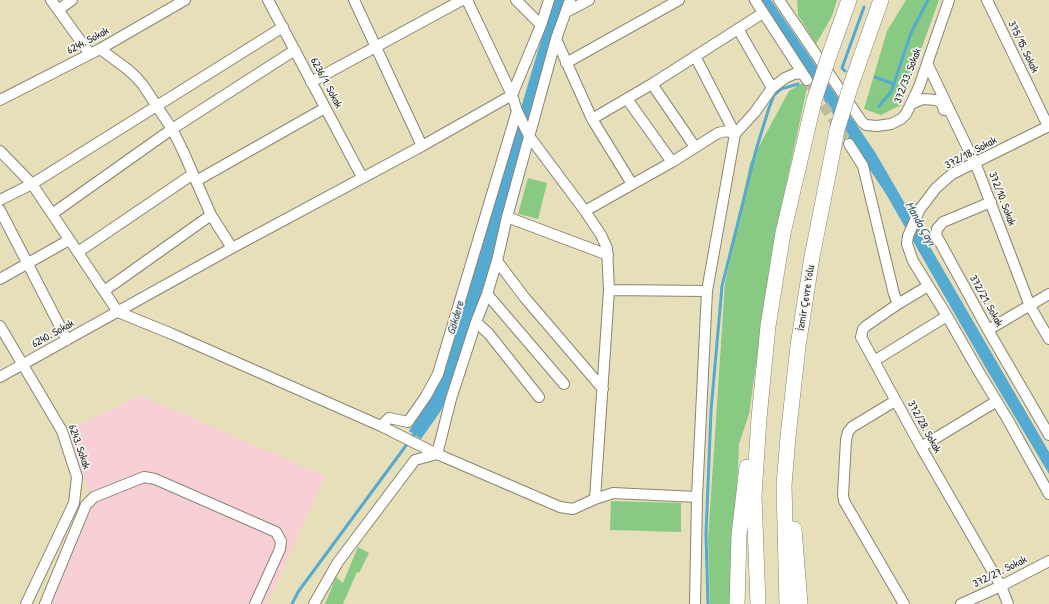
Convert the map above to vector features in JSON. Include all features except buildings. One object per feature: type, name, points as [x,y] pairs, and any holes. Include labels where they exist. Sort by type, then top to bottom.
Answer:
[{"type":"highway","points":[[839,26],[845,0]]},
{"type":"highway","points":[[758,604],[754,496],[759,418],[768,326],[783,234],[814,101],[849,0]]},
{"type":"highway","name":"İzmir Çevre Yolu","points":[[787,604],[784,485],[798,346],[812,257],[837,130],[850,85],[881,0]]},
{"type":"highway","points":[[867,36],[890,0]]},
{"type":"highway","points":[[737,604],[742,499],[750,449],[759,418]]},
{"type":"highway","points":[[788,437],[800,604]]},
{"type":"street","points":[[51,0],[90,54]]},
{"type":"street","points":[[58,10],[72,0]]},
{"type":"street","name":"6244. Sokak","points":[[0,100],[100,49],[185,0]]},
{"type":"street","name":"6236/1. Sokak","points":[[268,0],[362,177]]},
{"type":"street","points":[[354,0],[422,146]]},
{"type":"street","points":[[311,82],[462,0]]},
{"type":"street","points":[[467,0],[512,95],[529,136],[585,211],[601,235],[607,248],[609,290],[595,499]]},
{"type":"street","points":[[516,0],[541,25]]},
{"type":"street","points":[[512,95],[541,25],[549,0]]},
{"type":"street","points":[[437,454],[451,399],[497,261],[507,217],[556,39],[570,0]]},
{"type":"street","points":[[566,12],[588,0]]},
{"type":"street","points":[[566,63],[679,0]]},
{"type":"street","points":[[695,604],[697,497],[707,290],[735,134],[755,112],[772,88],[785,78],[794,74],[804,77],[754,0]]},
{"type":"street","name":"372/33. Sokak","points":[[780,1],[862,122],[866,125],[877,126],[891,124],[901,119],[906,114],[928,74],[927,63],[949,0]]},
{"type":"street","name":"375/15. Sokak","points":[[987,0],[1048,126]]},
{"type":"street","points":[[592,118],[652,84],[763,13]]},
{"type":"street","points":[[0,200],[32,184],[99,143],[156,105],[192,85],[283,27]]},
{"type":"street","points":[[738,29],[772,88]]},
{"type":"street","points":[[556,39],[592,118],[632,184]]},
{"type":"street","points":[[100,49],[126,68],[143,85],[172,129],[210,214],[232,248]]},
{"type":"street","points":[[52,214],[172,129],[295,50]]},
{"type":"street","points":[[695,56],[735,134]]},
{"type":"street","name":"372/10. Sokak","points":[[928,74],[991,202],[1030,306],[1049,339]]},
{"type":"street","points":[[652,84],[695,147]]},
{"type":"street","name":"6240. Sokak","points":[[0,377],[232,248],[422,146],[512,95]]},
{"type":"street","points":[[627,99],[672,162]]},
{"type":"street","name":"372/10. Sokak","points":[[911,104],[923,99],[931,99],[941,102],[974,167]]},
{"type":"street","points":[[78,252],[194,178],[325,108]]},
{"type":"street","points":[[380,426],[389,418],[408,422],[426,396],[438,374],[517,110]]},
{"type":"street","name":"372/18. Sokak","points":[[928,286],[913,261],[907,244],[908,236],[916,216],[936,188],[952,174],[974,167],[1048,126]]},
{"type":"street","points":[[585,211],[672,162],[718,133],[727,130],[735,134]]},
{"type":"street","points":[[849,144],[863,166],[894,294],[898,304]]},
{"type":"street","points":[[0,151],[32,184],[118,312],[172,334],[380,426],[437,454],[560,507],[573,508],[613,493],[697,497]]},
{"type":"street","name":"372/21. Sokak","points":[[991,202],[943,222],[937,229],[936,235],[988,330],[1049,435]]},
{"type":"street","points":[[0,210],[67,340]]},
{"type":"street","points":[[104,291],[210,214]]},
{"type":"street","points":[[507,217],[608,255]]},
{"type":"street","points":[[0,279],[70,240]]},
{"type":"street","points":[[497,261],[525,298],[603,390]]},
{"type":"street","points":[[928,286],[997,401],[1049,494]]},
{"type":"street","name":"372/28. Sokak","points":[[928,286],[898,304],[863,329],[861,337],[895,401],[1001,586],[1008,604]]},
{"type":"street","points":[[609,290],[707,290]]},
{"type":"street","points":[[487,294],[564,384]]},
{"type":"street","points":[[988,330],[1049,294]]},
{"type":"street","points":[[874,361],[947,316]]},
{"type":"street","points":[[476,322],[489,334],[539,397]]},
{"type":"street","name":"6243. Sokak","points":[[0,326],[62,431],[77,477],[74,503],[26,604]]},
{"type":"street","points":[[895,401],[852,427],[848,432],[846,440],[842,495],[844,501],[904,604]]},
{"type":"street","points":[[921,447],[997,401]]},
{"type":"street","points":[[314,604],[338,562],[415,460],[437,454]]},
{"type":"street","points":[[45,604],[86,504],[94,497],[144,477],[155,479],[276,532],[281,540],[280,549],[255,604]]},
{"type":"street","name":"372/27. Sokak","points":[[961,604],[1001,586],[1049,560]]},
{"type":"shaded area","points":[[141,396],[325,476],[267,604],[47,604],[90,494],[66,431]]},
{"type":"green space","points":[[797,0],[837,0],[832,16],[816,44],[798,15]]},
{"type":"green space","points":[[906,0],[939,0],[901,105],[881,115],[864,109],[887,31]]},
{"type":"green space","points":[[809,79],[773,245],[749,414],[739,444],[732,604],[710,604],[708,540],[725,283],[750,163],[789,91]]},
{"type":"green space","points":[[528,178],[547,183],[538,219],[518,214]]},
{"type":"green space","points":[[611,501],[681,503],[681,532],[610,530]]},
{"type":"green space","points":[[358,547],[369,553],[359,573],[357,572],[343,604],[325,604],[336,577],[343,583]]},
{"type":"water","points":[[553,0],[564,0],[492,260],[453,387],[440,412],[421,439],[409,431],[428,402],[442,374]]},
{"type":"water","points":[[758,0],[771,0],[875,152],[1049,452],[1049,474],[987,370],[886,194]]},
{"type":"waterway","points":[[879,106],[891,92],[911,33],[928,0]]},
{"type":"waterway","points":[[845,71],[842,68],[864,7]]},
{"type":"waterway","points":[[875,77],[894,84]]},
{"type":"waterway","points":[[708,604],[706,534],[711,411],[722,286],[756,150],[769,108],[774,95],[781,89],[798,84]]},
{"type":"waterway","name":"Gökdere","points":[[292,604],[298,592],[416,432]]},
{"type":"tunnel","points":[[807,80],[849,144]]},
{"type":"water label","name":"Manda Çayı","points":[[920,224]]}]
